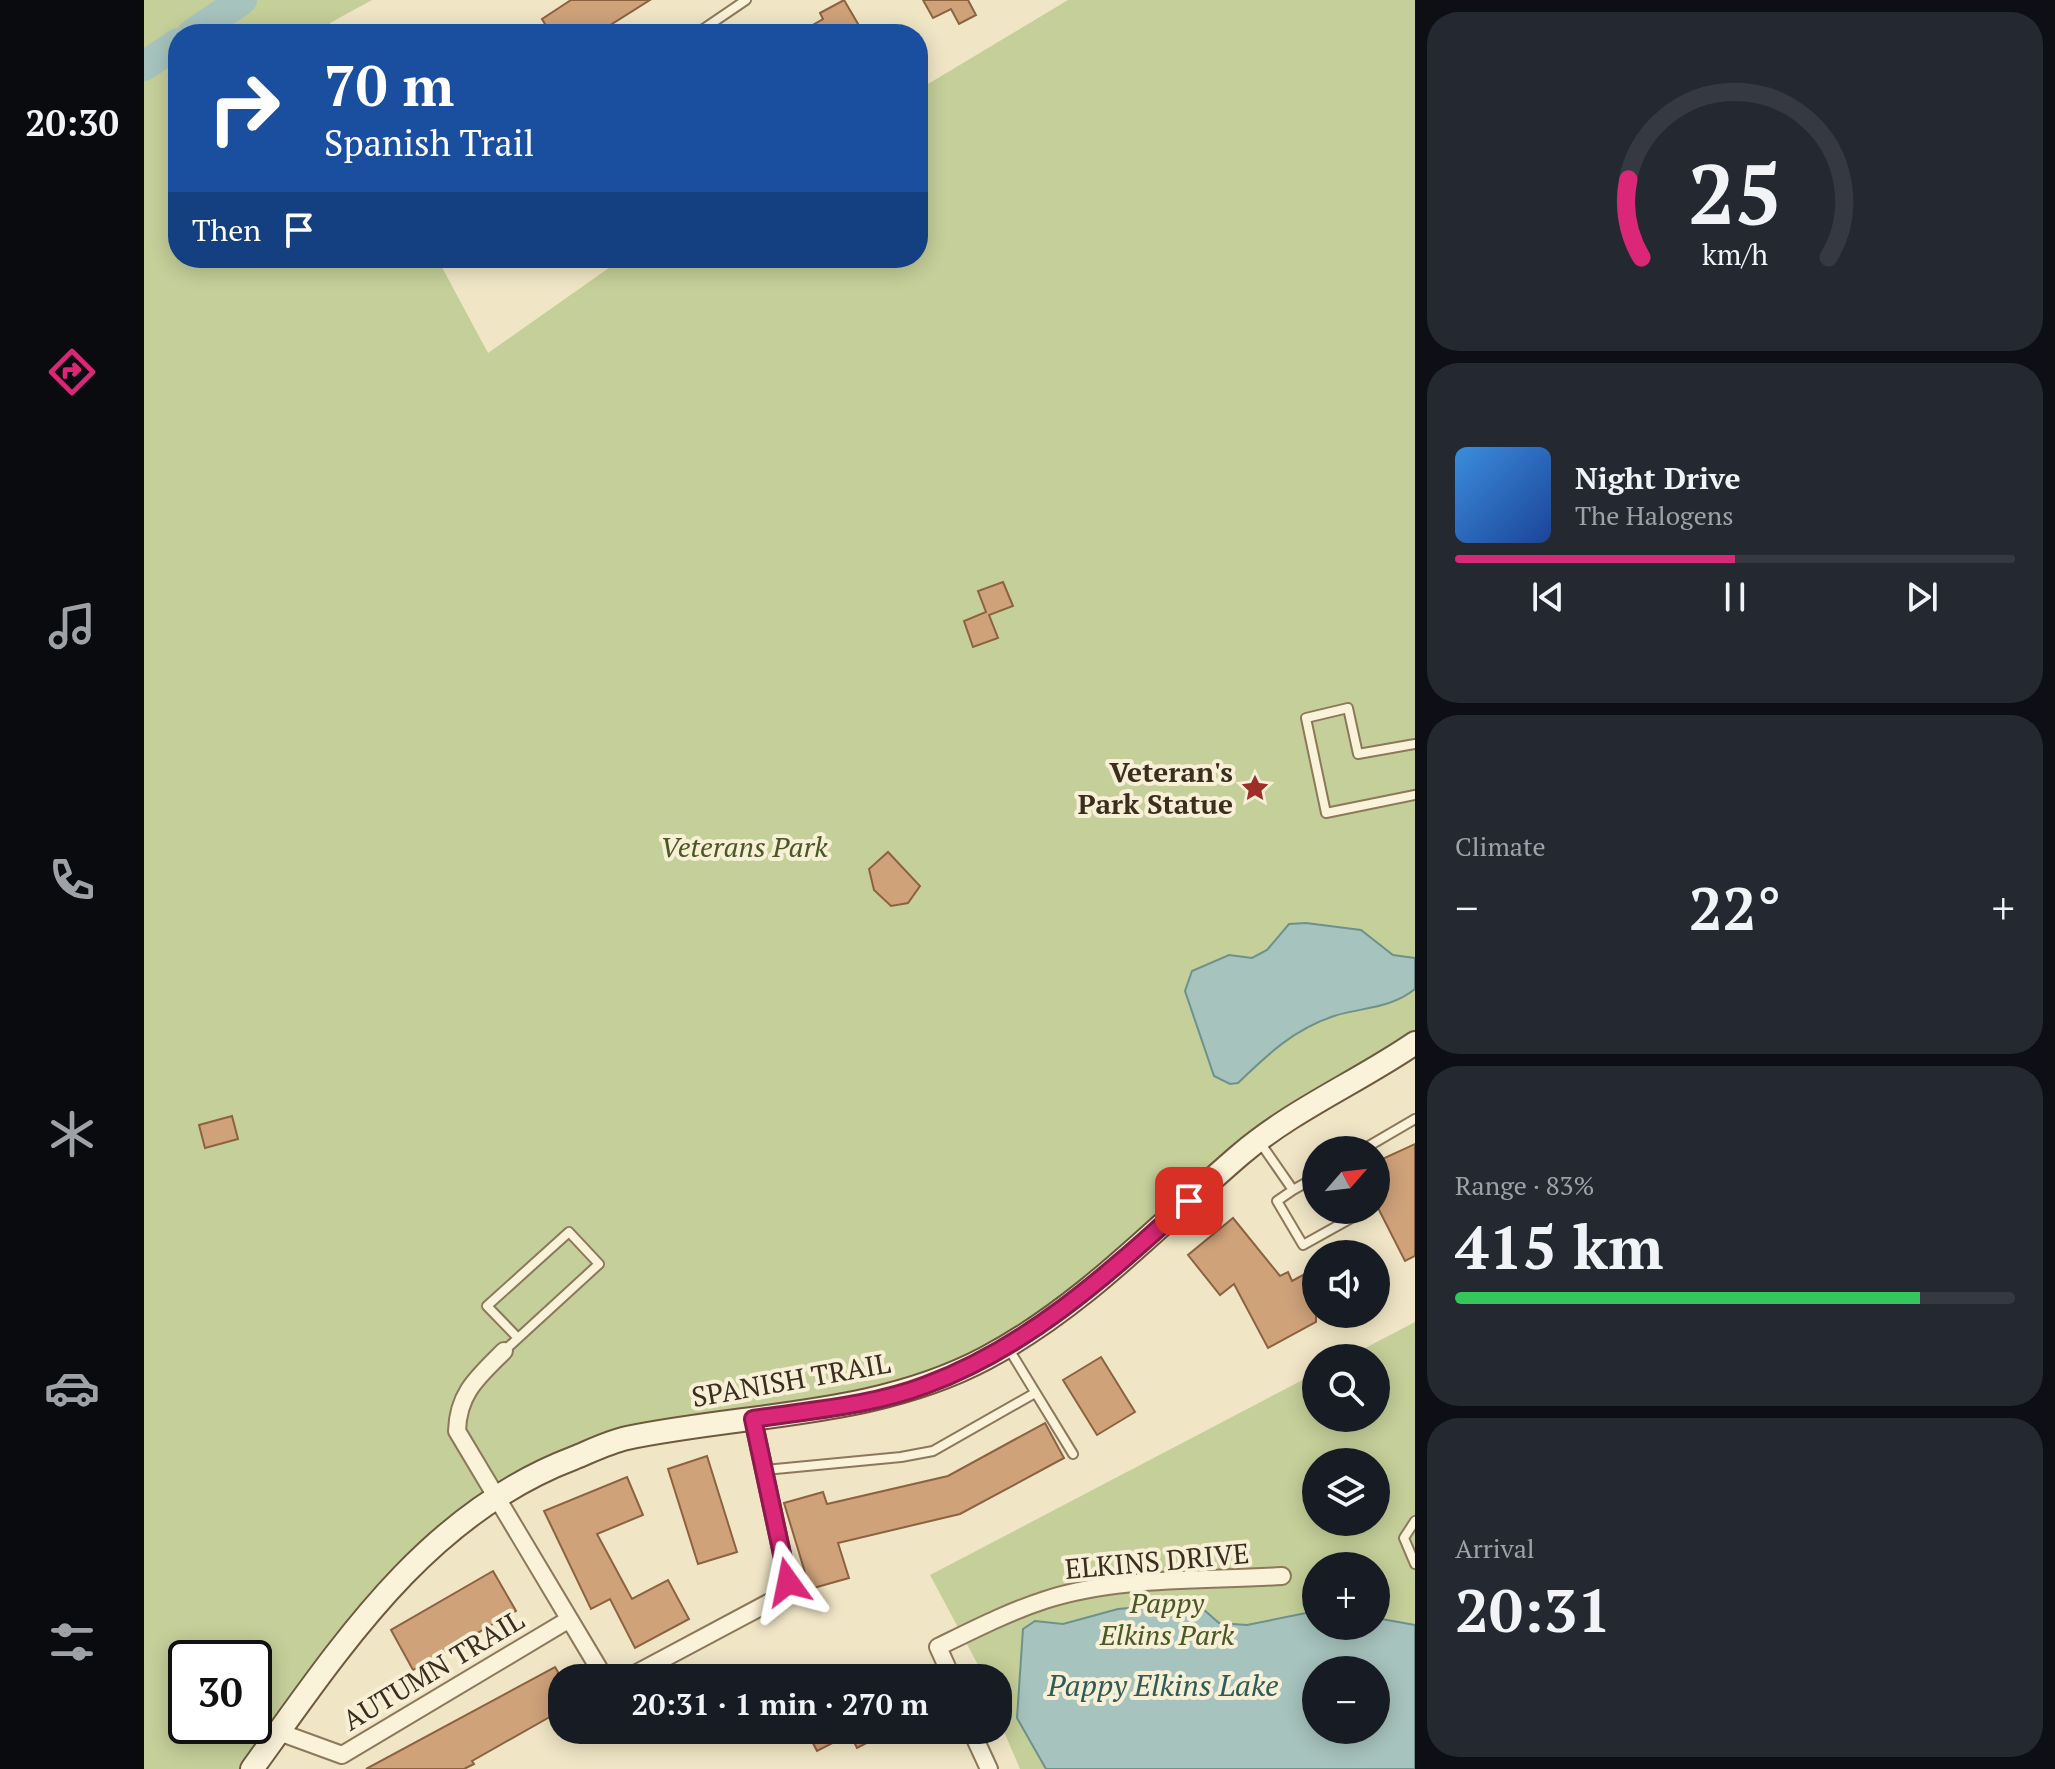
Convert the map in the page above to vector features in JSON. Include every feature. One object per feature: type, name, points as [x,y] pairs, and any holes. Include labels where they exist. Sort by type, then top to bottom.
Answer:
[{"type":"street","name":"SPANISH TRAIL","points":[[252,1769],[331,1658],[403,1574],[452,1527],[494,1497],[538,1472],[624,1439],[864,1403],[926,1385],[1006,1346],[1045,1323],[1106,1275],[1258,1140],[1284,1121],[1415,1043]]},
{"type":"street","points":[[504,1351],[468,1386],[458,1409],[457,1431],[601,1672],[622,1678],[779,1599],[788,1582],[753,1419]]},
{"type":"street","name":"ELKINS DRIVE","points":[[946,1664],[938,1647],[1045,1600],[1074,1592],[1282,1576]]},
{"type":"street","name":"AUTUMN TRAIL","points":[[279,1732],[342,1755],[568,1620]]},
{"type":"street","points":[[977,1744],[989,1769]]},
{"type":"lane","points":[[711,24],[746,0]]},
{"type":"lane","points":[[1415,744],[1358,754],[1348,708],[1306,718],[1326,813],[1415,795]]},
{"type":"lane","points":[[1386,1136],[1415,1119]]},
{"type":"lane","points":[[1258,1140],[1293,1190]]},
{"type":"lane","points":[[1302,1185],[1277,1201],[1303,1245],[1341,1224]]},
{"type":"lane","points":[[504,1351],[599,1264],[569,1232],[487,1306],[518,1338]]},
{"type":"lane","points":[[1006,1346],[1073,1454]]},
{"type":"lane","points":[[764,1470],[933,1451],[1035,1393]]},
{"type":"lane","points":[[1415,1521],[1404,1538],[1415,1564]]},
{"type":"green space","name":"Veterans Park","points":[[144,0],[372,0],[330,24],[168,24],[168,268],[442,268],[488,353],[609,268],[928,268],[928,84],[1068,0],[1415,0],[1415,1037],[1189,1201],[1045,1323],[864,1403],[624,1439],[452,1527],[252,1769],[144,1769]]},
{"type":"green space","name":"Pappy Elkins Park","points":[[1415,1322],[1415,1769],[1020,1769],[1009,1744],[1012,1744],[1012,1664],[978,1664],[930,1575],[1302,1380],[1302,1432],[1390,1432],[1390,1344],[1373,1344]]},
{"type":"water","points":[[1306,923],[1361,930],[1393,955],[1415,958],[1415,989],[1386,1004],[1334,1016],[1306,1028],[1271,1053],[1238,1083],[1230,1084],[1214,1076],[1185,991],[1192,971],[1229,955],[1252,958],[1267,950],[1289,924]]},
{"type":"water","name":"Pappy Elkins Lake","points":[[1195,1602],[1219,1623],[1247,1625],[1302,1614],[1302,1640],[1390,1640],[1390,1621],[1415,1625],[1415,1769],[1046,1769],[1017,1718],[1023,1629],[1035,1621],[1063,1624],[1118,1609]]},
{"type":"building","points":[[571,0],[650,0],[612,24],[545,24],[542,19]]},
{"type":"building","points":[[844,0],[858,24],[814,24],[823,19],[820,13]]},
{"type":"building","points":[[923,0],[968,0],[976,15],[959,24],[951,9],[933,18]]},
{"type":"building","points":[[1003,582],[1013,606],[989,615],[998,638],[973,647],[964,621],[986,612],[978,591]]},
{"type":"building","points":[[888,852],[920,886],[908,903],[891,906],[874,890],[869,869]]},
{"type":"building","points":[[232,1116],[238,1139],[205,1148],[199,1125]]},
{"type":"building","points":[[1415,1144],[1415,1256],[1405,1261],[1386,1224],[1390,1224],[1390,1156]]},
{"type":"building","points":[[1233,1218],[1280,1276],[1288,1272],[1292,1281],[1302,1276],[1302,1328],[1305,1328],[1268,1348],[1234,1284],[1220,1295],[1188,1255]]},
{"type":"building","points":[[1101,1357],[1135,1412],[1097,1435],[1063,1380]]},
{"type":"building","points":[[1045,1423],[1064,1458],[960,1514],[838,1543],[849,1578],[810,1589],[784,1503],[823,1492],[827,1504],[948,1476]]},
{"type":"building","points":[[707,1456],[737,1552],[698,1564],[668,1469]]},
{"type":"building","points":[[627,1477],[643,1515],[597,1534],[632,1599],[668,1580],[689,1619],[635,1648],[610,1599],[591,1609],[544,1511]]},
{"type":"building","points":[[493,1571],[516,1611],[413,1670],[391,1630]]},
{"type":"building","points":[[548,1671],[548,1718],[472,1761],[474,1764],[464,1769],[366,1769]]},
{"type":"building","points":[[813,1744],[831,1744],[817,1751]]},
{"type":"waterway","points":[[207,24],[242,0]]},
{"type":"waterway","points":[[144,66],[168,50]]},
{"type":"place","name":"Veteran's Park Statue","points":[[1255,788]]},
{"type":"route","points":[[788,1582],[753,1419],[864,1403],[926,1385],[985,1358],[1063,1310],[1189,1201]]}]
